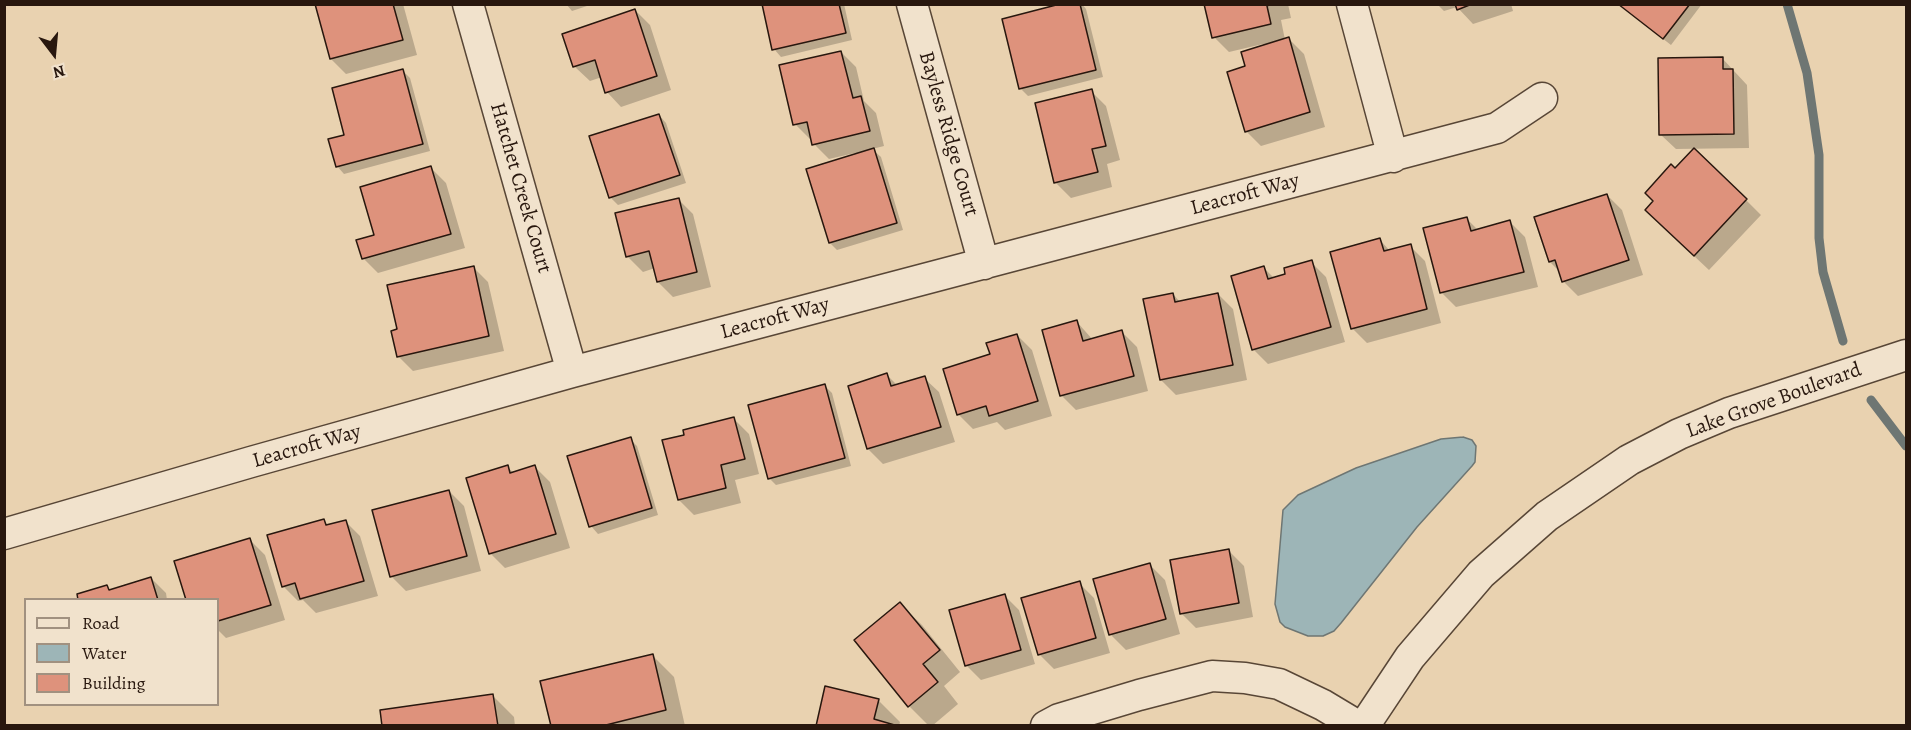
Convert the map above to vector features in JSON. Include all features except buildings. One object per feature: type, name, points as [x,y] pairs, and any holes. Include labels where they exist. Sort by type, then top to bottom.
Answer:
[{"type":"street","name":"Hatchet Creek Court","points":[[468,4],[572,372]]},
{"type":"street","name":"Bayless Ridge Court","points":[[912,4],[984,264]]},
{"type":"street","points":[[1352,4],[1393,157]]},
{"type":"street","name":"Leacroft Way","points":[[4,534],[572,372],[1497,128],[1542,98]]},
{"type":"street","name":"Lake Grove Boulevard","points":[[1364,726],[1410,657],[1481,574],[1547,516],[1629,460],[1679,434],[1729,413],[1906,354]]},
{"type":"street","points":[[1046,726],[1059,719],[1212,676],[1245,678],[1279,684],[1323,705],[1358,726]]},
{"type":"water","points":[[1463,437],[1472,440],[1476,446],[1475,462],[1417,527],[1334,631],[1323,636],[1308,636],[1285,627],[1280,622],[1275,604],[1283,510],[1298,495],[1356,468],[1441,439]]},
{"type":"waterway","points":[[1787,4],[1807,73],[1819,155],[1819,238],[1823,272],[1843,341]]},
{"type":"waterway","points":[[1871,400],[1906,446]]}]
